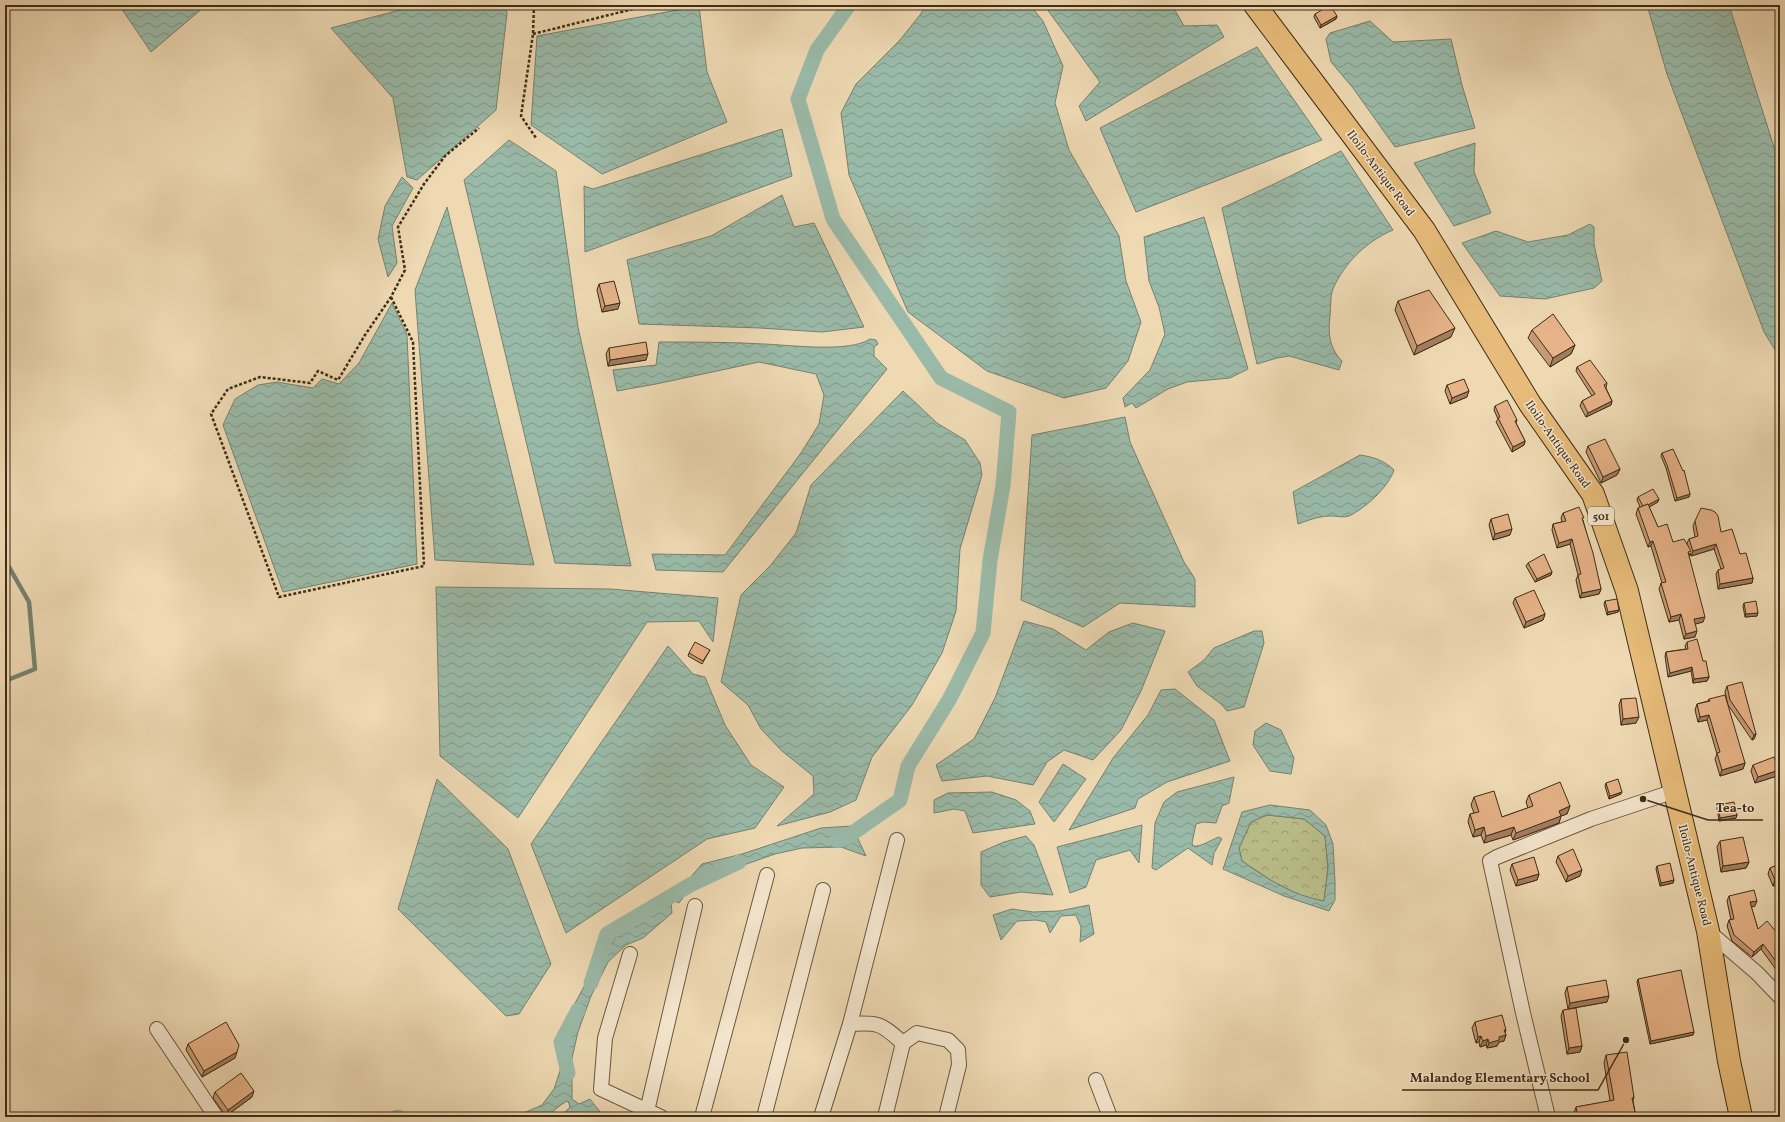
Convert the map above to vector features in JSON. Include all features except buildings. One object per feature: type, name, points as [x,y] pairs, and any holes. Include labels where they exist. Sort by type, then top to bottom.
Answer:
[{"type":"main road","name":"Iloilo-Antique Road","points":[[1255,5],[1424,230],[1530,404],[1593,494],[1627,591],[1708,931],[1729,1061],[1741,1117]]},
{"type":"street","points":[[1548,1117],[1523,1013],[1490,861],[1497,856],[1591,819],[1674,791]]},
{"type":"street","points":[[821,1117],[850,1024],[897,840]]},
{"type":"street","points":[[702,1117],[767,875]]},
{"type":"street","points":[[764,1117],[824,890]]},
{"type":"street","points":[[648,1111],[695,906]]},
{"type":"street","points":[[1708,931],[1757,974],[1780,997]]},
{"type":"street","points":[[630,954],[605,1038],[601,1090],[661,1117]]},
{"type":"street","points":[[850,1024],[868,1023],[883,1026],[903,1043]]},
{"type":"street","points":[[157,1029],[216,1117]]},
{"type":"street","points":[[886,1117],[903,1043],[917,1033],[948,1040],[958,1050],[959,1065],[946,1117]]},
{"type":"street","points":[[1096,1080],[1110,1117]]},
{"type":"path","points":[[534,5],[533,34],[520,116],[536,138]]},
{"type":"path","points":[[533,34],[649,5]]},
{"type":"path","points":[[391,297],[413,342],[424,566],[279,597],[211,414],[228,389],[260,377],[310,383],[318,371],[338,380],[365,335],[391,297],[405,270],[398,227],[424,184],[445,156],[479,128]]},
{"type":"green space","points":[[1267,815],[1304,819],[1325,836],[1328,868],[1324,901],[1301,896],[1272,881],[1242,861],[1239,848],[1251,822]]},
{"type":"water","points":[[119,5],[237,5],[204,7],[151,52]]},
{"type":"water","points":[[419,5],[504,5],[507,13],[496,110],[417,180],[407,177],[393,98],[331,28]]},
{"type":"water","points":[[926,5],[1030,5],[1043,21],[1063,66],[1055,103],[1069,150],[1119,236],[1126,281],[1141,322],[1128,361],[1106,388],[1064,398],[987,371],[908,312],[849,175],[841,113],[856,84],[899,41],[920,15]]},
{"type":"water","points":[[1044,5],[1172,5],[1184,26],[1217,25],[1224,37],[1086,121],[1079,106],[1100,82]]},
{"type":"water","points":[[1647,5],[1729,5],[1780,166],[1780,358],[1764,332],[1667,74]]},
{"type":"water","points":[[699,6],[707,72],[727,122],[602,174],[531,125],[537,36]]},
{"type":"water","points":[[1370,21],[1393,42],[1451,39],[1462,85],[1475,128],[1395,147],[1353,88],[1331,62],[1326,39],[1330,33]]},
{"type":"water","points":[[1257,47],[1322,140],[1136,212],[1100,128]]},
{"type":"water","points":[[782,129],[792,176],[585,252],[584,186],[593,189]]},
{"type":"water","points":[[509,140],[556,171],[578,327],[631,566],[555,563],[464,180]]},
{"type":"water","points":[[1475,143],[1474,172],[1491,213],[1454,226],[1414,163]]},
{"type":"water","points":[[1341,151],[1393,230],[1374,240],[1357,254],[1343,270],[1333,289],[1329,334],[1334,351],[1342,361],[1339,370],[1289,356],[1257,364],[1222,208]]},
{"type":"water","points":[[402,177],[413,188],[392,226],[397,263],[388,277],[378,239],[385,206]]},
{"type":"water","points":[[782,195],[794,227],[814,223],[864,327],[822,332],[760,328],[639,324],[627,260],[711,236]]},
{"type":"water","points":[[447,207],[534,565],[435,560],[415,290]]},
{"type":"water","points":[[1204,217],[1248,369],[1230,378],[1187,382],[1168,389],[1136,408],[1132,403],[1125,407],[1123,398],[1150,370],[1165,334],[1159,307],[1149,281],[1144,237]]},
{"type":"water","points":[[1590,224],[1594,227],[1594,244],[1602,281],[1594,288],[1545,299],[1500,296],[1462,243],[1496,231],[1528,242],[1568,235]]},
{"type":"water","points":[[392,303],[407,335],[417,564],[283,592],[223,425],[235,399],[258,385],[277,382],[313,388],[322,379],[339,384],[359,363]]},
{"type":"water","points":[[870,339],[876,340],[878,344],[874,347],[874,356],[887,369],[723,572],[656,570],[652,554],[725,555],[801,453],[819,424],[824,395],[816,374],[759,362],[617,391],[613,370],[656,365],[659,342],[738,343],[803,347],[834,347],[848,346]]},
{"type":"water","points":[[903,391],[937,423],[965,440],[980,463],[982,475],[960,549],[956,611],[942,653],[912,705],[872,757],[856,800],[830,812],[777,826],[814,794],[813,776],[782,751],[761,729],[748,705],[721,682],[741,595],[770,566],[796,533],[811,485]]},
{"type":"water","points":[[1125,417],[1130,442],[1184,562],[1195,579],[1195,607],[1120,603],[1083,627],[1021,600],[1032,435]]},
{"type":"water","points":[[1360,455],[1378,460],[1394,470],[1387,483],[1376,496],[1362,508],[1349,516],[1314,518],[1298,524],[1293,492]]},
{"type":"water","points":[[436,587],[610,589],[718,598],[713,642],[699,621],[647,622],[518,818],[440,756]]},
{"type":"water","points":[[1024,621],[1053,629],[1086,650],[1109,632],[1133,623],[1165,631],[1141,691],[1121,730],[1093,760],[1064,750],[1047,762],[1033,785],[987,776],[942,781],[936,765],[974,739],[995,698]]},
{"type":"water","points":[[1254,631],[1262,631],[1264,643],[1244,707],[1227,711],[1221,704],[1197,686],[1188,672],[1204,660],[1214,648]]},
{"type":"water","points":[[668,646],[693,674],[705,677],[725,725],[751,765],[784,787],[755,828],[707,839],[566,933],[531,844]]},
{"type":"water","points":[[1175,689],[1214,720],[1230,761],[1167,782],[1138,799],[1135,808],[1069,830],[1113,758],[1148,715],[1161,690]]},
{"type":"water","points":[[1266,723],[1281,730],[1294,758],[1291,774],[1270,771],[1253,745],[1255,731]]},
{"type":"water","points":[[1063,764],[1086,779],[1054,822],[1039,802]]},
{"type":"water","points":[[1234,777],[1229,803],[1222,806],[1216,823],[1203,822],[1196,824],[1192,843],[1193,846],[1203,844],[1219,837],[1222,839],[1214,853],[1212,865],[1188,848],[1156,870],[1152,868],[1155,823],[1164,802],[1177,792]]},
{"type":"water","points":[[437,779],[508,849],[551,964],[519,1014],[506,1016],[398,909]]},
{"type":"water","points":[[992,792],[1016,800],[1030,811],[1035,824],[973,833],[965,811],[954,809],[934,813],[934,800],[948,793]]},
{"type":"water","points":[[1270,805],[1310,810],[1326,825],[1333,844],[1335,881],[1335,900],[1329,911],[1284,896],[1223,869],[1242,812]],"holes":[[[1267,815],[1304,819],[1325,836],[1328,868],[1324,901],[1291,891],[1242,861],[1239,848],[1251,822]]]},
{"type":"water","points":[[1142,825],[1139,863],[1130,850],[1096,860],[1086,887],[1070,893],[1057,847]]},
{"type":"water","points":[[852,826],[866,856],[841,847],[802,848],[775,854],[741,866],[704,874],[693,884],[679,903],[670,899],[702,864],[742,854],[821,828]]},
{"type":"water","points":[[1026,836],[1034,845],[1053,895],[1021,892],[990,897],[981,885],[981,852],[1004,842]]},
{"type":"water","points":[[671,902],[672,913],[643,938],[626,945],[608,962],[591,996],[578,1032],[572,1058],[572,1099],[579,1104],[590,1099],[604,1117],[560,1117],[570,1107],[568,1101],[541,1118],[515,1117],[542,1105],[554,1089],[560,1071],[574,1005],[591,974],[616,937]]},
{"type":"water","points":[[1089,905],[1094,934],[1080,942],[1081,927],[1076,915],[1061,916],[1050,933],[1046,922],[1036,920],[1017,921],[1001,940],[993,915],[1012,909],[1033,912],[1059,911]]},
{"type":"waterway","points":[[837,840],[844,839],[900,800],[908,766],[949,700],[983,633],[990,560],[1003,486],[1009,412],[941,378],[833,219],[798,99],[817,50],[849,5]]},
{"type":"waterway","points":[[5,560],[29,602],[35,669],[5,681]]},
{"type":"waterway","points":[[591,983],[607,934],[690,885],[739,862]]},
{"type":"waterway","points":[[568,1073],[561,1042],[578,1010]]},
{"type":"place","name":"Tea-to","points":[[1643,799]]},
{"type":"place","name":"Malandog Elementary School","points":[[1626,1040]]}]
